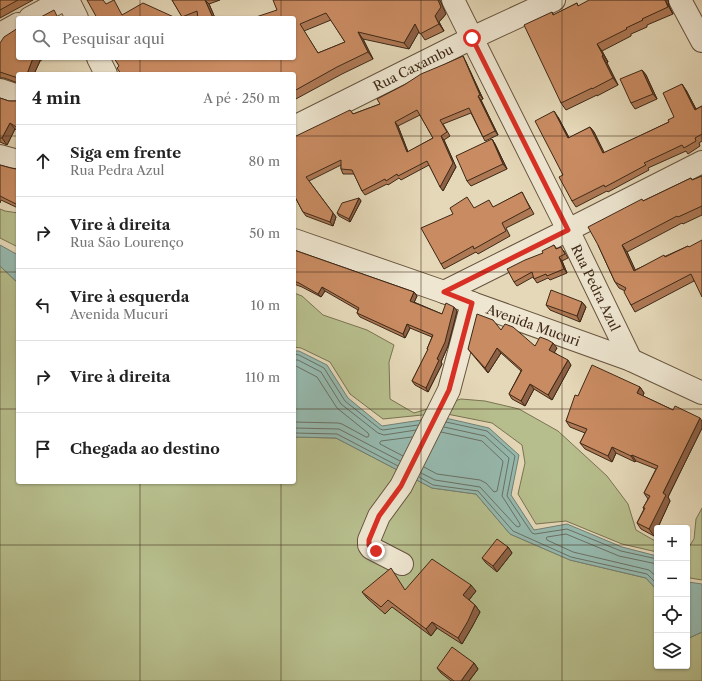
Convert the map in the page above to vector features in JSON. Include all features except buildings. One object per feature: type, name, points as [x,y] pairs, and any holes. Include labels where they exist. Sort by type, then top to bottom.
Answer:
[{"type":"street","points":[[34,16],[62,0]]},
{"type":"street","points":[[68,0],[76,16]]},
{"type":"street","name":"Rua Pedra Azul","points":[[454,0],[631,360]]},
{"type":"street","name":"Rua Caxambu","points":[[296,126],[472,38],[554,0]]},
{"type":"street","points":[[680,0],[702,41]]},
{"type":"street","points":[[0,34],[16,25]]},
{"type":"street","points":[[99,60],[105,72]]},
{"type":"street","points":[[0,90],[16,95]]},
{"type":"street","points":[[0,156],[16,160]]},
{"type":"street","points":[[444,292],[702,162]]},
{"type":"street","name":"Avenida Mucuri","points":[[296,241],[444,292],[631,360],[702,393]]},
{"type":"street","points":[[402,564],[371,548],[369,545],[369,540],[379,516],[401,486],[449,390],[472,303]]},
{"type":"green space","points":[[0,209],[16,213],[16,246],[0,238]]},
{"type":"green space","points":[[0,266],[16,281],[16,484],[296,484],[296,437],[336,438],[432,488],[476,494],[510,534],[570,560],[646,578],[654,587],[654,669],[690,669],[690,638],[702,632],[702,681],[0,681]]},
{"type":"green space","points":[[296,294],[302,296],[323,315],[367,330],[394,345],[389,362],[390,399],[414,413],[461,399],[485,401],[519,409],[558,431],[607,476],[628,504],[636,530],[654,540],[654,551],[622,544],[566,521],[536,524],[518,494],[525,463],[522,445],[492,423],[442,413],[383,419],[350,394],[330,362],[301,348],[296,347]]},
{"type":"green space","points":[[702,508],[702,580],[690,578],[690,545],[694,539],[696,519]]},
{"type":"water","points":[[0,245],[16,254],[16,281],[0,266]]},
{"type":"water","points":[[296,351],[299,351],[327,365],[348,398],[382,426],[441,417],[489,428],[519,455],[511,495],[534,530],[567,524],[622,547],[654,555],[654,587],[646,578],[570,560],[510,534],[476,494],[432,488],[336,438],[296,437]]},
{"type":"water","points":[[690,582],[702,584],[702,632],[690,638]]},
{"type":"route","points":[[376,551],[369,545],[369,540],[379,516],[401,486],[449,390],[472,303],[444,292],[568,230],[472,38]]}]
